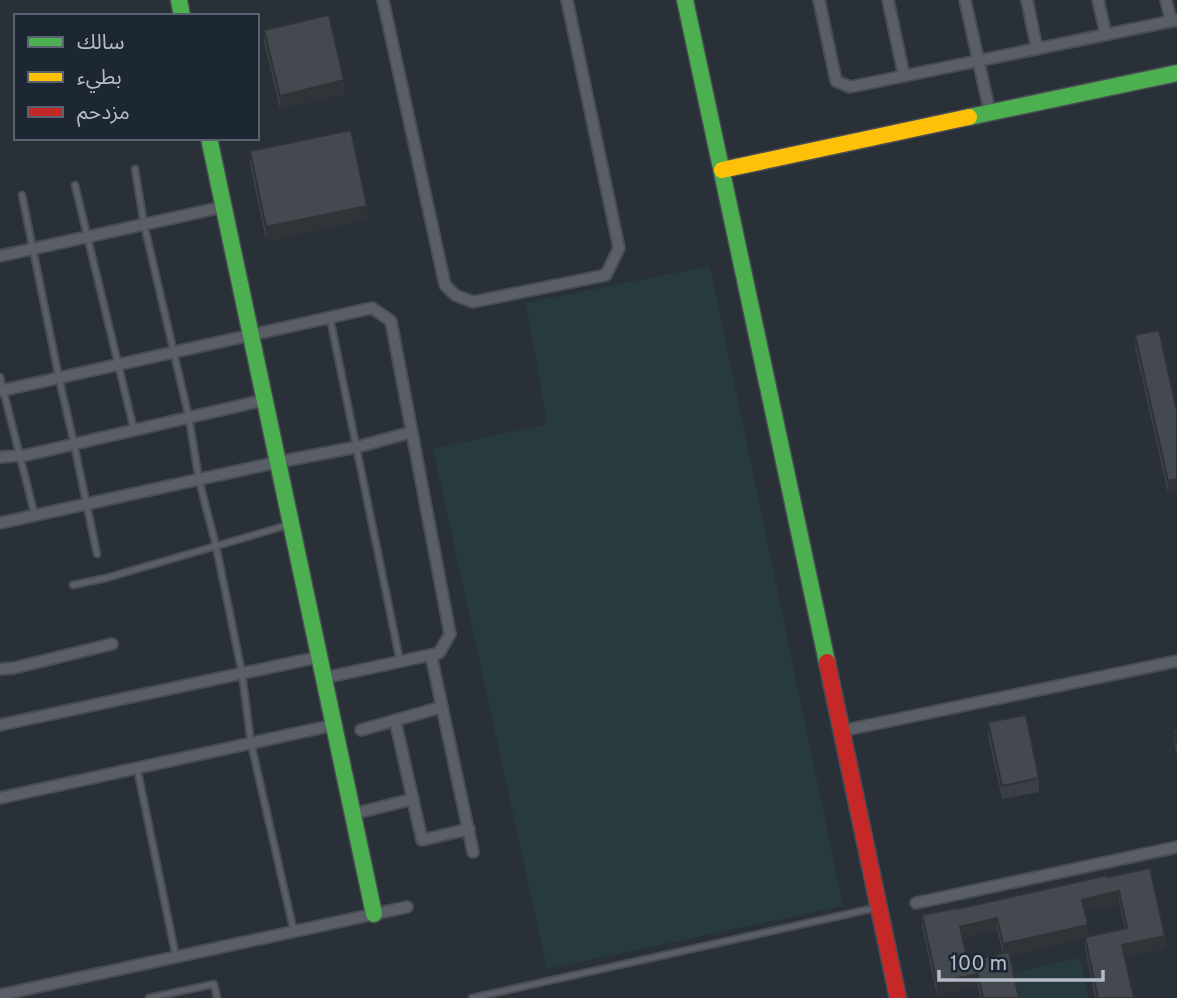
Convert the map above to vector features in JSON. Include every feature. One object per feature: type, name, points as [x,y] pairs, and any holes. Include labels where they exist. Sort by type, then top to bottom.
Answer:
[{"type":"street","points":[[383,0],[445,285],[455,295],[472,302],[606,275],[619,248],[567,0]]},
{"type":"street","points":[[685,0],[898,998]]},
{"type":"street","points":[[819,0],[836,81],[850,88],[1174,21],[1166,0]]},
{"type":"street","points":[[888,0],[904,76]]},
{"type":"street","points":[[965,0],[989,113]]},
{"type":"street","points":[[1027,0],[1037,49]]},
{"type":"street","points":[[1098,0],[1106,35]]},
{"type":"street","points":[[722,170],[1177,73]]},
{"type":"street","points":[[209,140],[374,914]]},
{"type":"street","points":[[0,256],[223,207]]},
{"type":"street","points":[[2,391],[372,309],[391,321],[450,634],[439,653],[324,678]]},
{"type":"street","points":[[0,457],[27,455],[264,400]]},
{"type":"street","points":[[0,523],[357,447],[412,432]]},
{"type":"street","points":[[0,669],[112,644]]},
{"type":"street","points":[[431,655],[474,852]]},
{"type":"street","points":[[0,725],[319,656]]},
{"type":"street","points":[[841,731],[1177,661]]},
{"type":"street","points":[[361,730],[442,707]]},
{"type":"street","points":[[395,720],[422,840],[469,829]]},
{"type":"street","points":[[0,798],[334,725]]},
{"type":"street","points":[[353,814],[413,799]]},
{"type":"street","points":[[916,903],[1177,847]]},
{"type":"street","points":[[0,995],[407,907]]},
{"type":"lane","points":[[135,169],[144,224],[175,352],[199,480],[216,545],[242,673],[251,743],[294,932]]},
{"type":"lane","points":[[75,185],[134,430]]},
{"type":"lane","points":[[22,195],[58,378],[97,554]]},
{"type":"lane","points":[[330,318],[400,662]]},
{"type":"lane","points":[[0,377],[35,516]]},
{"type":"lane","points":[[73,586],[291,524]]},
{"type":"lane","points":[[137,768],[176,957]]},
{"type":"lane","points":[[472,998],[878,907]]},
{"type":"lane","points":[[149,998],[214,984],[217,998]]},
{"type":"green space","points":[[710,266],[843,906],[547,969],[433,449],[547,424],[526,303]]},
{"type":"green space","points":[[1080,958],[1089,998],[1018,998],[1013,973]]},
{"type":"building","points":[[329,15],[344,80],[280,96],[264,30]]},
{"type":"building","points":[[351,130],[367,206],[266,227],[250,151]]},
{"type":"building","points":[[1159,330],[1177,411],[1177,479],[1168,481],[1135,335]]},
{"type":"building","points":[[1026,715],[1039,778],[1002,786],[988,722]]},
{"type":"building","points":[[1150,868],[1165,936],[1122,945],[1134,998],[1098,998],[1085,937],[1127,928],[1119,891],[1082,900],[1088,925],[1003,944],[997,918],[960,927],[968,961],[1009,952],[1019,998],[983,998],[978,974],[937,983],[922,915]]},
{"type":"traffic: fast","points":[[179,0],[182,14]]},
{"type":"traffic: fast","points":[[685,0],[827,662]]},
{"type":"traffic: fast","points":[[969,117],[1177,73]]},
{"type":"traffic: fast","points":[[209,140],[374,914]]},
{"type":"traffic: slow","points":[[722,170],[969,117]]},
{"type":"traffic: jam","points":[[827,662],[898,998]]}]
